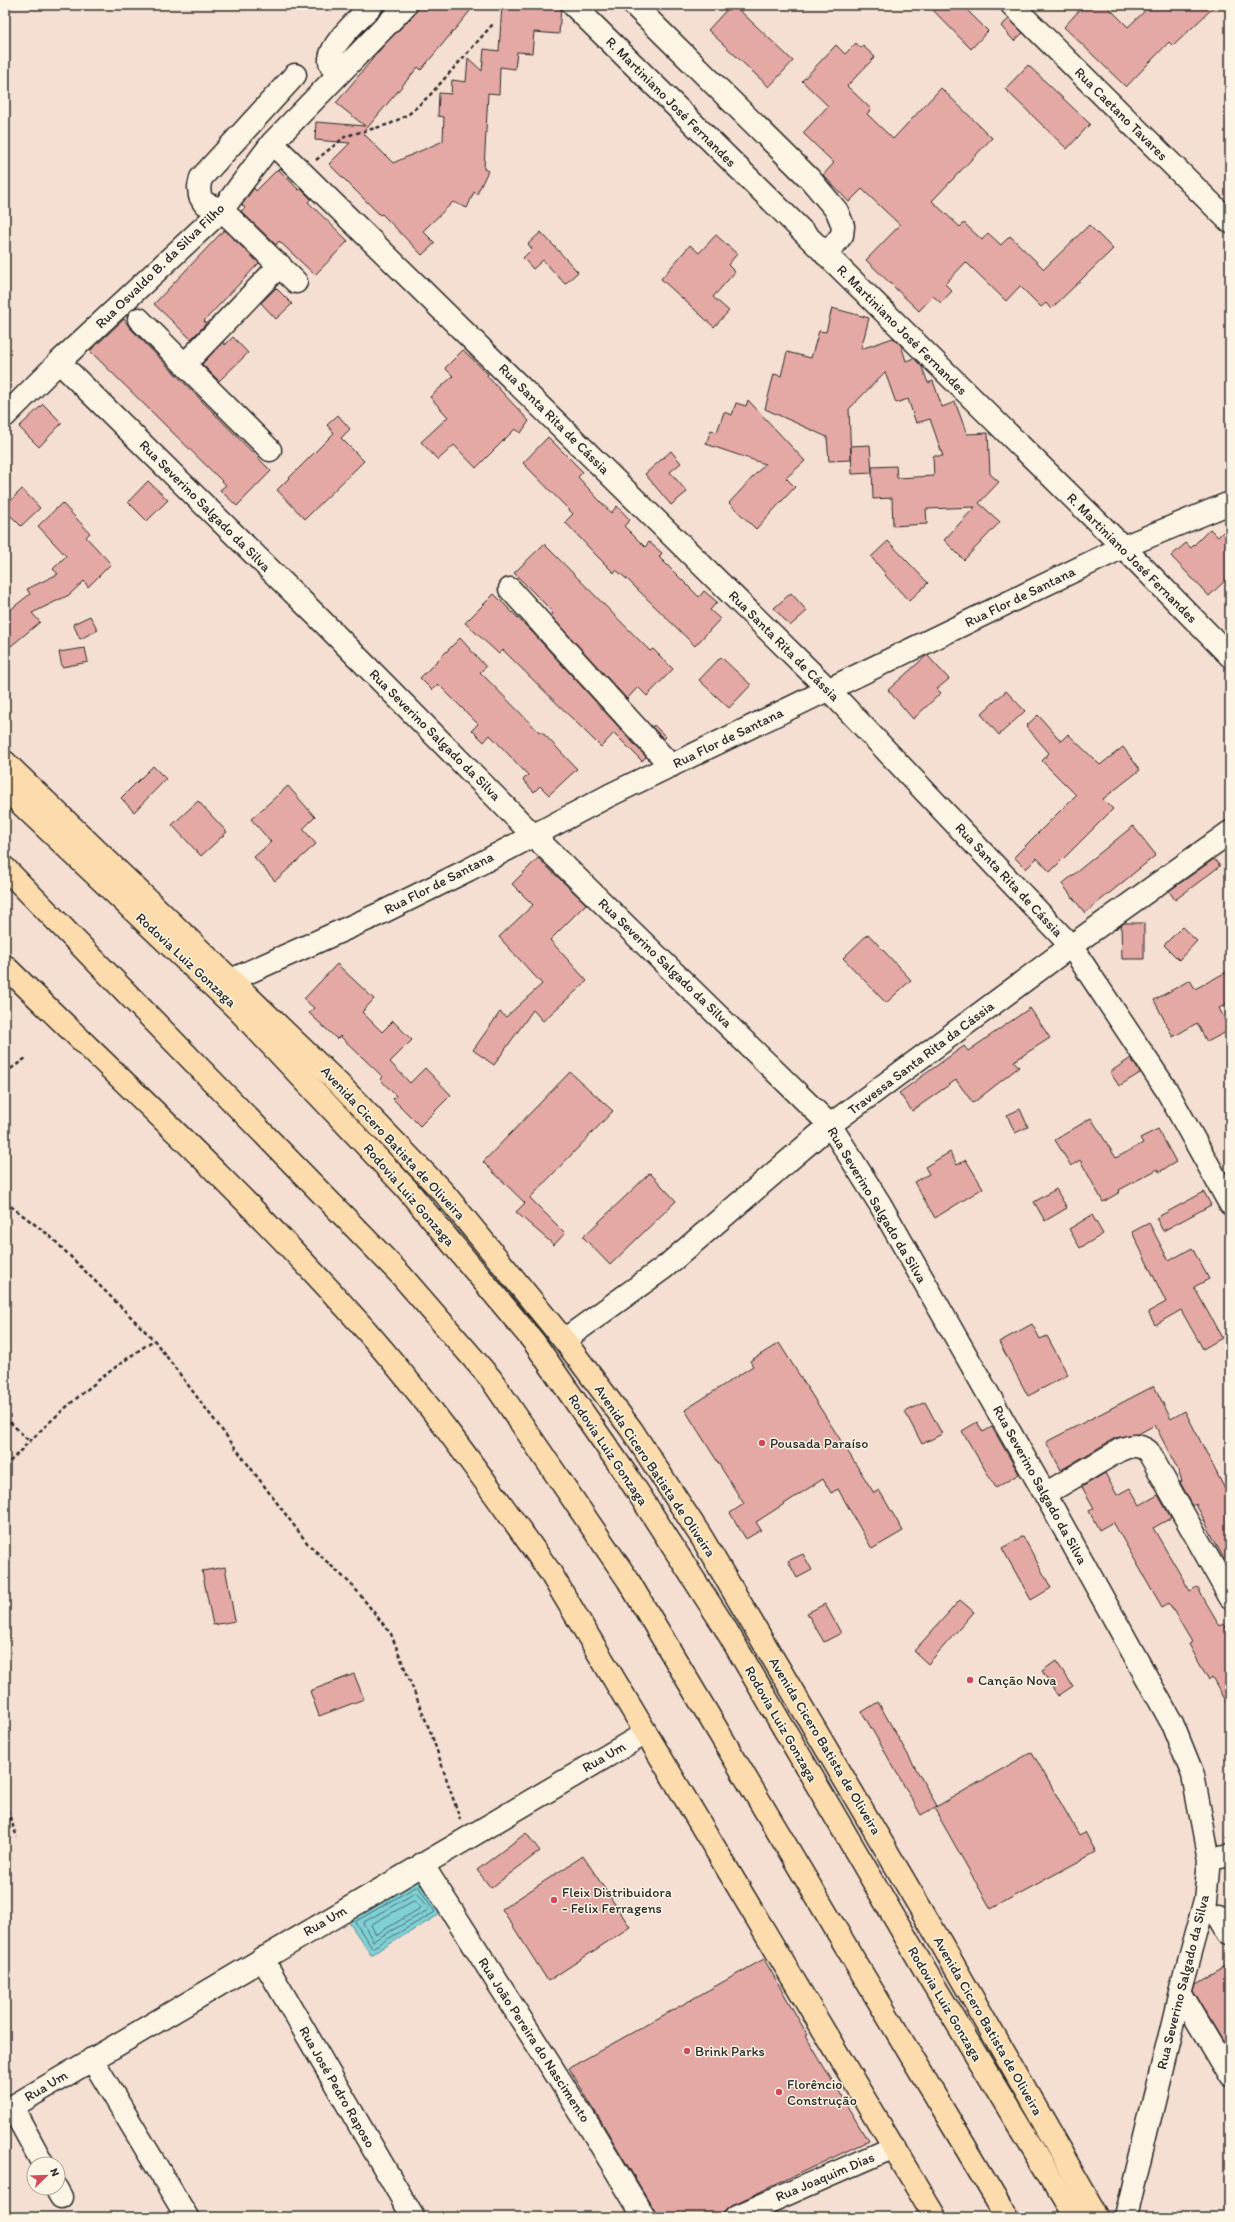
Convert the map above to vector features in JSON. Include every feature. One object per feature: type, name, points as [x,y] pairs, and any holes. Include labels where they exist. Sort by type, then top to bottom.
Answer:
[{"type":"main road","name":"Avenida Cicero Batista de Oliveira","points":[[5,762],[338,1083],[444,1193],[564,1340],[630,1429],[702,1538],[941,1943],[1098,2217]]},
{"type":"main road","name":"Rodovia Luiz Gonzaga","points":[[5,789],[238,1010],[406,1188],[534,1342],[628,1477],[724,1626],[929,1978],[1074,2217]]},
{"type":"main road","points":[[5,868],[400,1274],[491,1379],[628,1580],[1007,2217]]},
{"type":"main road","points":[[5,966],[280,1238],[348,1310],[419,1394],[486,1482],[550,1572],[936,2217]]},
{"type":"street","points":[[338,75],[333,70],[330,59],[334,47],[372,5]]},
{"type":"street","name":"Rua Osvaldo B. da Silva Filho","points":[[5,416],[59,362],[222,210],[272,143],[406,5]]},
{"type":"street","name":"R. Martiniano José Fernandes","points":[[573,5],[1123,547],[1230,656]]},
{"type":"street","points":[[634,5],[810,179],[837,210],[843,226],[842,235],[826,256]]},
{"type":"street","name":"Rua Caetano Tavares","points":[[1012,5],[1230,222]]},
{"type":"street","points":[[295,75],[201,178],[199,187],[200,196],[204,203],[222,210],[296,282]]},
{"type":"street","name":"Rua Santa Rita de Cássia","points":[[272,143],[828,689],[1071,946],[1166,1089],[1230,1204]]},
{"type":"street","points":[[185,364],[280,265]]},
{"type":"street","points":[[140,319],[270,450]]},
{"type":"street","name":"Rua Severino Salgado da Silva","points":[[59,362],[316,615],[533,835],[830,1125],[880,1204],[1046,1494],[1172,1723],[1193,1775],[1209,1860],[1205,1900],[1180,1992],[1126,2217]]},
{"type":"street","name":"Rua Flor de Santana","points":[[231,980],[379,914],[671,766],[1123,547],[1230,503]]},
{"type":"street","points":[[510,589],[671,766]]},
{"type":"street","name":"Travessa Santa Rita da Cássia","points":[[564,1340],[664,1267],[830,1125],[1071,946],[1230,832]]},
{"type":"street","points":[[1046,1494],[1120,1450],[1131,1445],[1140,1446],[1148,1451],[1230,1597]]},
{"type":"street","name":"Rua Um","points":[[9,2109],[262,1958],[646,1733]]},
{"type":"street","points":[[1209,1860],[1230,1856]]},
{"type":"street","name":"Rua João Pereira do Nascimento","points":[[422,1864],[591,2129],[644,2217]]},
{"type":"street","points":[[1218,1915],[1230,1935]]},
{"type":"street","name":"Rua José Pedro Raposo","points":[[262,1958],[413,2217]]},
{"type":"street","points":[[1180,1992],[1230,2076]]},
{"type":"street","points":[[92,2059],[187,2217]]},
{"type":"street","points":[[9,2109],[38,2156]]},
{"type":"street","name":"Rua Joaquim Dias","points":[[735,2217],[894,2147]]},
{"type":"path","points":[[300,170],[324,154],[346,136],[390,124],[409,114],[430,95],[493,24]]},
{"type":"path","points":[[5,1073],[26,1058]]},
{"type":"path","points":[[5,1202],[49,1235],[154,1340],[308,1544],[353,1586],[391,1634],[432,1736],[467,1838]]},
{"type":"path","points":[[5,1467],[29,1441],[117,1365],[154,1340]]},
{"type":"path","points":[[5,1417],[29,1441]]},
{"type":"path","points":[[5,1804],[17,1837]]},
{"type":"water","points":[[420,1880],[442,1913],[371,1955],[348,1921]]},
{"type":"building","points":[[418,5],[475,5],[421,70],[418,67],[363,133],[393,163],[443,141],[444,117],[438,116],[439,93],[451,94],[452,80],[466,82],[468,58],[482,71],[484,49],[499,51],[502,5],[561,7],[559,34],[534,32],[532,53],[517,52],[515,69],[500,67],[499,94],[488,93],[484,169],[488,171],[477,194],[474,192],[467,208],[453,202],[423,231],[435,243],[422,255],[382,214],[380,215],[329,164],[350,143],[315,140],[316,122],[365,126],[336,103],[384,45],[415,14]]},
{"type":"building","points":[[731,5],[734,5],[793,61],[769,87],[708,30]]},
{"type":"building","points":[[928,5],[962,5],[988,31],[971,49]]},
{"type":"building","points":[[1084,5],[1106,5],[1128,27],[1151,5],[1216,5],[1173,46],[1169,42],[1126,87],[1064,27]]},
{"type":"building","points":[[1009,19],[1023,33],[1014,41],[1001,26]]},
{"type":"building","points":[[856,43],[861,48],[863,46],[875,57],[847,86],[871,109],[867,114],[893,139],[941,88],[992,138],[932,201],[960,227],[964,223],[982,240],[988,233],[1001,245],[1010,236],[1044,269],[1089,225],[1113,249],[1051,309],[1046,303],[1041,307],[1020,286],[1006,301],[966,262],[945,284],[952,291],[941,303],[933,296],[919,311],[866,260],[900,225],[862,189],[849,202],[823,175],[834,163],[803,133],[828,106],[802,81],[836,45],[845,54]]},
{"type":"building","points":[[1028,65],[1090,124],[1067,149],[1005,89]]},
{"type":"building","points":[[278,169],[299,190],[301,189],[311,199],[308,202],[348,241],[315,275],[279,241],[276,245],[241,211],[245,208],[242,205],[254,188],[256,191]]},
{"type":"building","points":[[224,230],[259,263],[204,321],[206,324],[191,339],[154,304]]},
{"type":"building","points":[[541,232],[578,272],[565,284],[543,260],[533,269],[523,258],[532,249],[528,244]]},
{"type":"building","points":[[716,235],[737,254],[728,265],[735,272],[713,297],[729,311],[714,327],[661,279],[690,245],[699,253]]},
{"type":"building","points":[[276,288],[292,304],[276,319],[261,303]]},
{"type":"building","points":[[832,308],[869,318],[861,349],[893,338],[901,345],[906,361],[914,358],[922,367],[928,383],[933,381],[942,407],[955,402],[967,434],[988,433],[990,474],[999,482],[979,503],[1000,522],[964,560],[944,540],[975,507],[926,509],[927,524],[893,526],[892,498],[873,499],[872,467],[896,466],[897,478],[934,476],[933,456],[943,456],[930,419],[916,423],[908,399],[896,403],[885,372],[849,409],[851,460],[829,461],[827,437],[765,409],[774,374],[781,376],[787,352],[811,358],[819,331],[826,332]]},
{"type":"building","points":[[124,319],[130,328],[271,471],[237,506],[220,490],[226,485],[90,351]]},
{"type":"building","points":[[233,337],[248,353],[219,381],[202,364],[223,342],[225,345]]},
{"type":"building","points":[[463,350],[488,374],[487,376],[529,421],[521,433],[515,429],[476,468],[454,445],[438,460],[421,442],[448,417],[430,397],[453,376],[445,368]]},
{"type":"building","points":[[748,400],[805,461],[786,478],[795,487],[756,529],[729,503],[765,464],[706,444],[711,430],[717,432],[724,412],[732,415],[736,403],[746,406]]},
{"type":"building","points":[[43,404],[62,423],[39,447],[19,427]]},
{"type":"building","points":[[338,415],[350,429],[341,438],[364,461],[305,519],[277,490],[334,433],[327,425]]},
{"type":"building","points":[[548,437],[583,472],[578,477],[611,513],[617,506],[630,520],[624,526],[645,547],[649,542],[662,553],[659,557],[699,597],[704,591],[717,602],[710,610],[720,619],[695,646],[628,580],[616,570],[614,573],[596,555],[565,522],[573,514],[523,463]]},
{"type":"building","points":[[870,445],[872,473],[852,474],[851,446]]},
{"type":"building","points":[[671,451],[681,463],[670,472],[687,492],[671,505],[645,474]]},
{"type":"building","points":[[148,481],[168,500],[147,521],[128,502]]},
{"type":"building","points":[[22,489],[40,508],[21,526],[5,510],[5,506]]},
{"type":"building","points":[[62,503],[90,533],[86,537],[111,564],[88,587],[84,581],[69,595],[32,613],[40,622],[5,651],[5,614],[30,594],[27,589],[58,574],[53,569],[66,556],[38,526]]},
{"type":"building","points":[[1230,525],[1230,576],[1209,596],[1171,556],[1186,543],[1191,548],[1210,529],[1218,537]]},
{"type":"building","points":[[888,541],[928,583],[909,601],[871,557]]},
{"type":"building","points":[[544,544],[650,651],[653,649],[673,669],[647,696],[638,687],[627,699],[551,616],[553,614],[548,607],[514,573]]},
{"type":"building","points":[[791,593],[807,611],[790,626],[774,608]]},
{"type":"building","points":[[494,594],[533,633],[646,757],[642,761],[614,733],[601,747],[503,650],[499,654],[465,623]]},
{"type":"building","points":[[90,616],[98,630],[80,639],[73,624]]},
{"type":"building","points":[[460,638],[486,667],[480,672],[539,732],[541,731],[577,769],[549,795],[540,786],[534,792],[523,780],[528,775],[490,735],[484,742],[472,730],[478,724],[438,684],[432,690],[420,678]]},
{"type":"building","points":[[85,648],[88,662],[62,667],[59,652]]},
{"type":"building","points":[[927,655],[949,679],[937,689],[941,693],[913,719],[888,690]]},
{"type":"building","points":[[721,657],[751,685],[729,708],[699,680]]},
{"type":"building","points":[[1006,691],[1025,711],[999,735],[981,714]]},
{"type":"building","points":[[1038,715],[1061,741],[1068,734],[1100,765],[1123,747],[1140,770],[1103,799],[1113,809],[1050,872],[1037,858],[1026,869],[1014,857],[1076,795],[1042,761],[1049,753],[1026,726]]},
{"type":"building","points":[[654,725],[666,737],[664,739],[652,727]]},
{"type":"building","points":[[153,766],[166,779],[134,812],[121,798]]},
{"type":"building","points":[[288,786],[315,817],[303,829],[316,844],[275,881],[254,857],[271,842],[251,819]]},
{"type":"building","points":[[198,801],[227,832],[201,856],[172,825]]},
{"type":"building","points":[[1133,826],[1156,855],[1085,913],[1062,884]]},
{"type":"building","points":[[538,858],[586,904],[550,940],[587,981],[543,1021],[533,1010],[494,1065],[473,1050],[500,1012],[506,1017],[542,984],[499,937],[533,905],[512,884]]},
{"type":"building","points":[[1214,859],[1220,866],[1175,900],[1169,891]]},
{"type":"building","points":[[1124,923],[1144,923],[1144,959],[1122,959],[1121,926]]},
{"type":"building","points":[[1182,927],[1197,941],[1179,960],[1164,945]]},
{"type":"building","points":[[868,934],[911,980],[886,1003],[843,958]]},
{"type":"building","points":[[337,964],[374,999],[362,1012],[382,1032],[393,1021],[412,1040],[390,1062],[410,1083],[425,1068],[451,1095],[420,1126],[393,1099],[396,1096],[380,1079],[383,1077],[340,1036],[337,1039],[309,1013],[314,1008],[304,999]]},
{"type":"building","points":[[1230,970],[1230,1002],[1219,1008],[1230,1030],[1207,1042],[1197,1023],[1173,1037],[1154,1000],[1190,980],[1195,989]]},
{"type":"building","points":[[1030,1008],[1050,1038],[1014,1061],[1019,1067],[973,1103],[956,1080],[912,1111],[899,1093],[964,1046],[968,1051]]},
{"type":"building","points":[[1131,1058],[1140,1073],[1119,1086],[1110,1072]]},
{"type":"building","points":[[570,1072],[613,1111],[530,1198],[565,1233],[554,1245],[516,1212],[525,1203],[483,1162]]},
{"type":"building","points":[[1020,1109],[1028,1127],[1015,1133],[1007,1115]]},
{"type":"building","points":[[1091,1118],[1116,1158],[1143,1143],[1140,1138],[1158,1129],[1176,1162],[1159,1172],[1158,1169],[1119,1190],[1120,1192],[1103,1202],[1080,1160],[1071,1166],[1055,1140]]},
{"type":"building","points":[[950,1152],[957,1165],[966,1160],[983,1188],[935,1218],[914,1182],[929,1174],[925,1167]]},
{"type":"building","points":[[650,1173],[676,1201],[610,1265],[583,1237]]},
{"type":"building","points":[[1056,1189],[1067,1208],[1045,1221],[1034,1202]]},
{"type":"building","points":[[1204,1192],[1211,1205],[1163,1231],[1156,1218]]},
{"type":"building","points":[[1092,1215],[1103,1234],[1080,1248],[1069,1229]]},
{"type":"building","points":[[1149,1223],[1169,1261],[1192,1248],[1209,1279],[1194,1287],[1222,1338],[1203,1349],[1181,1310],[1155,1325],[1148,1312],[1166,1302],[1132,1232]]},
{"type":"building","points":[[1032,1324],[1040,1339],[1047,1336],[1068,1375],[1028,1396],[999,1342]]},
{"type":"building","points":[[779,1343],[874,1493],[879,1490],[903,1531],[872,1549],[838,1489],[831,1493],[823,1479],[756,1522],[761,1530],[746,1539],[730,1513],[744,1504],[685,1410],[753,1366],[750,1361]]},
{"type":"building","points":[[1154,1386],[1171,1419],[1185,1411],[1230,1499],[1230,1571],[1196,1504],[1193,1506],[1180,1482],[1182,1481],[1177,1468],[1155,1425],[1138,1434],[1115,1438],[1061,1470],[1046,1442]]},
{"type":"building","points":[[925,1402],[942,1434],[922,1444],[905,1412]]},
{"type":"building","points":[[977,1422],[983,1432],[992,1427],[1019,1474],[996,1488],[962,1431]]},
{"type":"building","points":[[1105,1473],[1117,1495],[1130,1488],[1140,1505],[1158,1495],[1171,1518],[1153,1528],[1190,1591],[1197,1587],[1220,1626],[1224,1624],[1230,1635],[1230,1710],[1212,1678],[1209,1680],[1198,1661],[1189,1644],[1192,1642],[1169,1603],[1162,1607],[1113,1522],[1099,1530],[1089,1511],[1094,1508],[1082,1487]]},
{"type":"building","points":[[1023,1536],[1051,1588],[1031,1600],[1002,1548]]},
{"type":"building","points":[[803,1554],[812,1570],[797,1578],[788,1561]]},
{"type":"building","points":[[225,1567],[235,1621],[213,1625],[202,1571]]},
{"type":"building","points":[[960,1600],[974,1612],[928,1664],[914,1651]]},
{"type":"building","points":[[825,1604],[841,1633],[824,1642],[807,1613]]},
{"type":"building","points":[[1056,1661],[1073,1686],[1058,1696],[1042,1671]]},
{"type":"building","points":[[354,1674],[364,1699],[319,1716],[310,1691]]},
{"type":"building","points":[[878,1702],[937,1806],[921,1815],[862,1712]]},
{"type":"building","points":[[1032,1752],[1079,1835],[1085,1832],[1096,1852],[991,1909],[934,1808]]},
{"type":"building","points":[[526,1833],[540,1851],[491,1888],[477,1870]]},
{"type":"building","points":[[583,1856],[630,1927],[548,1981],[502,1909]]},
{"type":"building","points":[[764,1959],[807,2034],[805,2035],[868,2141],[730,2206],[712,2217],[656,2217],[655,2211],[569,2068]]},
{"type":"building","points":[[1230,1963],[1230,2052],[1193,1990],[1195,1983]]},
{"type":"place","name":"Pousada Paraíso","points":[[762,1443]]},
{"type":"place","name":"Canção Nova","points":[[970,1680]]},
{"type":"place","name":"Fleix Distribuidora - Felix Ferragens","points":[[554,1900]]},
{"type":"place","name":"Brink Parks","points":[[687,2051]]},
{"type":"place","name":"Florêncio Construção","points":[[779,2092]]}]
